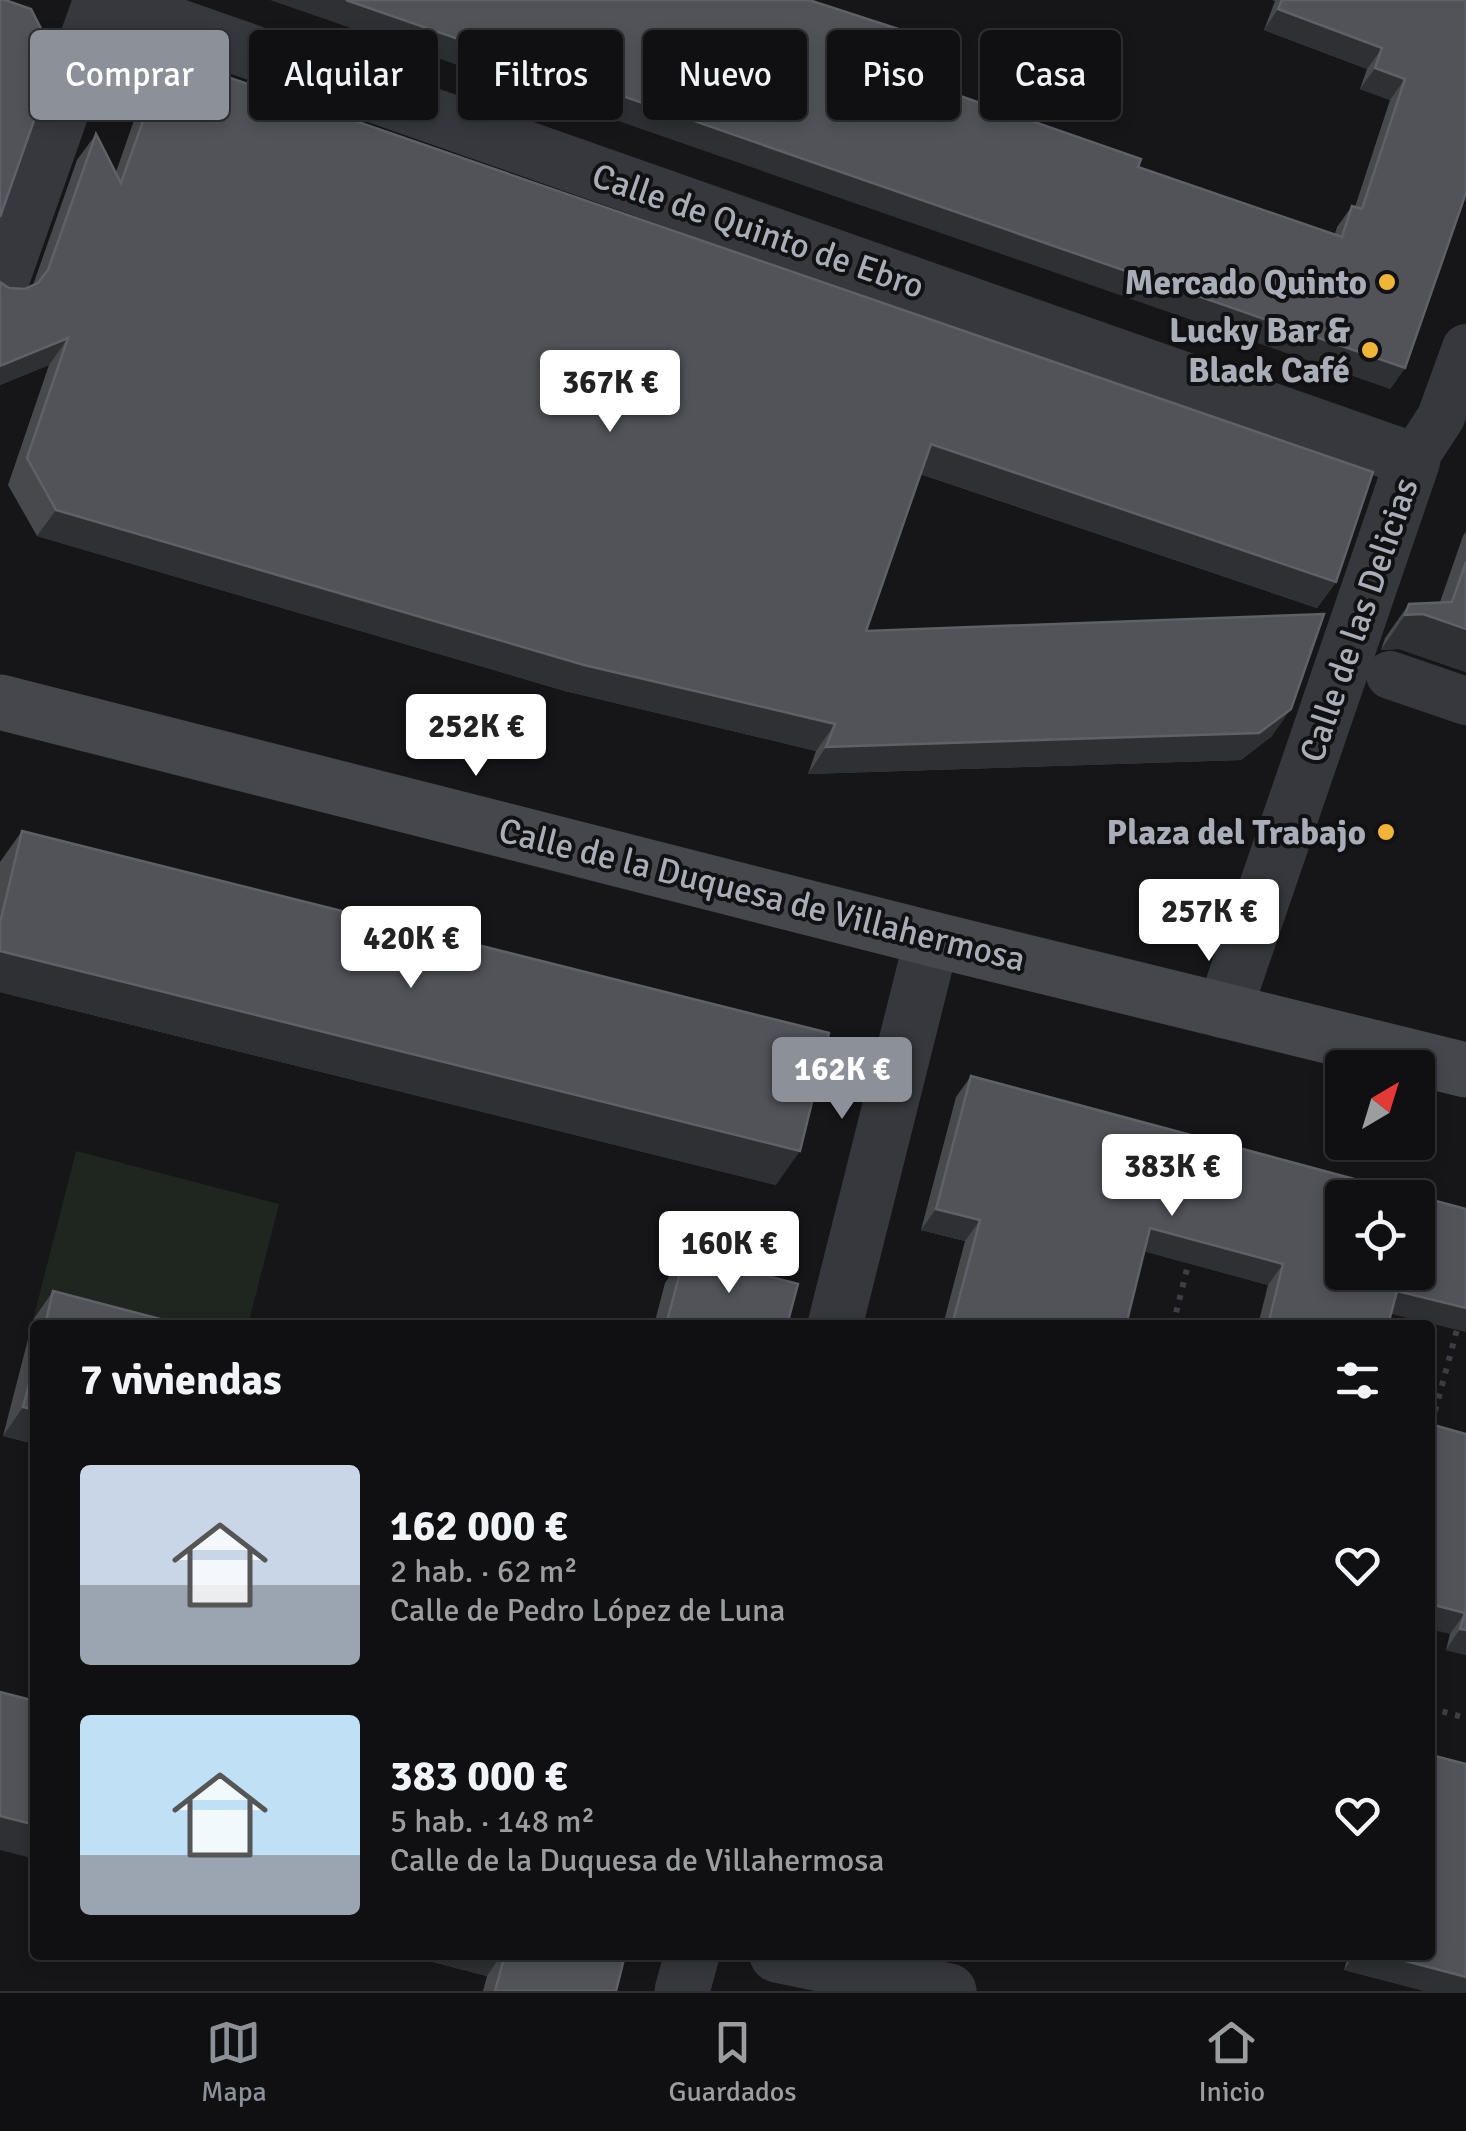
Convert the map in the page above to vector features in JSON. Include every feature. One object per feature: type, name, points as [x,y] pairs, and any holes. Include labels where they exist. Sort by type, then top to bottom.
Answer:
[{"type":"main road","name":"Calle de la Duquesa de Villahermosa","points":[[0,702],[1466,1070]]},
{"type":"street","points":[[0,285],[102,0]]},
{"type":"street","name":"Calle de Quinto de Ebro","points":[[102,0],[1413,460]]},
{"type":"street","name":"Calle de las Delicias","points":[[1224,1012],[1413,460],[1441,417],[1466,348]]},
{"type":"street","points":[[1390,675],[1466,701]]},
{"type":"street","points":[[836,1320],[932,939]]},
{"type":"street","points":[[682,1991],[691,1960]]},
{"type":"street","points":[[801,1960],[949,1991]]},
{"type":"path","points":[[1174,1320],[1192,1251]]},
{"type":"path","points":[[1435,1411],[1461,1315]]},
{"type":"path","points":[[1435,1709],[1466,1718]]},
{"type":"shaded area","points":[[76,1151],[279,1204],[249,1320],[33,1320]]},
{"type":"building","points":[[0,0],[5,0],[31,9],[42,30],[30,30],[30,120],[34,120],[0,217]]},
{"type":"building","points":[[346,0],[809,0],[902,30],[827,30],[827,120],[960,120],[960,96],[980,103],[980,120],[1029,120],[1141,159],[1138,167],[1342,237],[1352,206],[1362,209],[1405,79],[1375,68],[1382,48],[1278,9],[1282,0],[1466,0],[1466,193],[1405,368],[691,120],[807,120],[807,30],[643,30],[643,103],[623,96],[623,30],[458,30],[458,39]]},
{"type":"building","points":[[229,77],[249,84],[249,120],[352,120],[1373,472],[1336,582],[931,444],[866,631],[1324,614],[1291,709],[1259,733],[826,747],[835,724],[584,665],[56,510],[27,458],[68,338],[0,366],[0,282],[9,288],[25,289],[38,283],[48,270],[96,134],[121,183],[143,120],[229,120]]},
{"type":"building","points":[[1466,562],[1466,629],[1423,614],[1405,615],[1409,604],[1452,602]]},
{"type":"building","points":[[22,831],[829,1033],[800,1151],[0,951],[0,923]]},
{"type":"building","points":[[971,1076],[1358,1180],[1325,1180],[1325,1290],[1435,1290],[1435,1201],[1466,1209],[1466,1308],[1397,1291],[1389,1320],[1269,1320],[1283,1264],[1150,1228],[1127,1320],[953,1320],[980,1220],[936,1209]]},
{"type":"building","points":[[685,1254],[798,1284],[788,1320],[667,1320]]},
{"type":"building","points":[[53,1291],[164,1320],[46,1320]]},
{"type":"building","points":[[30,1381],[30,1409],[23,1407]]},
{"type":"building","points":[[1435,1425],[1466,1434],[1466,1630],[1460,1629],[1465,1613],[1435,1605]]},
{"type":"building","points":[[0,1692],[30,1700],[30,1824],[0,1816]]},
{"type":"building","points":[[1435,1756],[1466,1764],[1466,1977],[1402,1960],[1435,1960]]},
{"type":"building","points":[[504,1960],[624,1960],[616,1991],[495,1991]]},
{"type":"place","name":"Mercado Quinto","points":[[1387,282]]},
{"type":"place","name":"Lucky Bar & Black Café","points":[[1370,350]]},
{"type":"place","name":"Plaza del Trabajo","points":[[1386,832]]}]
